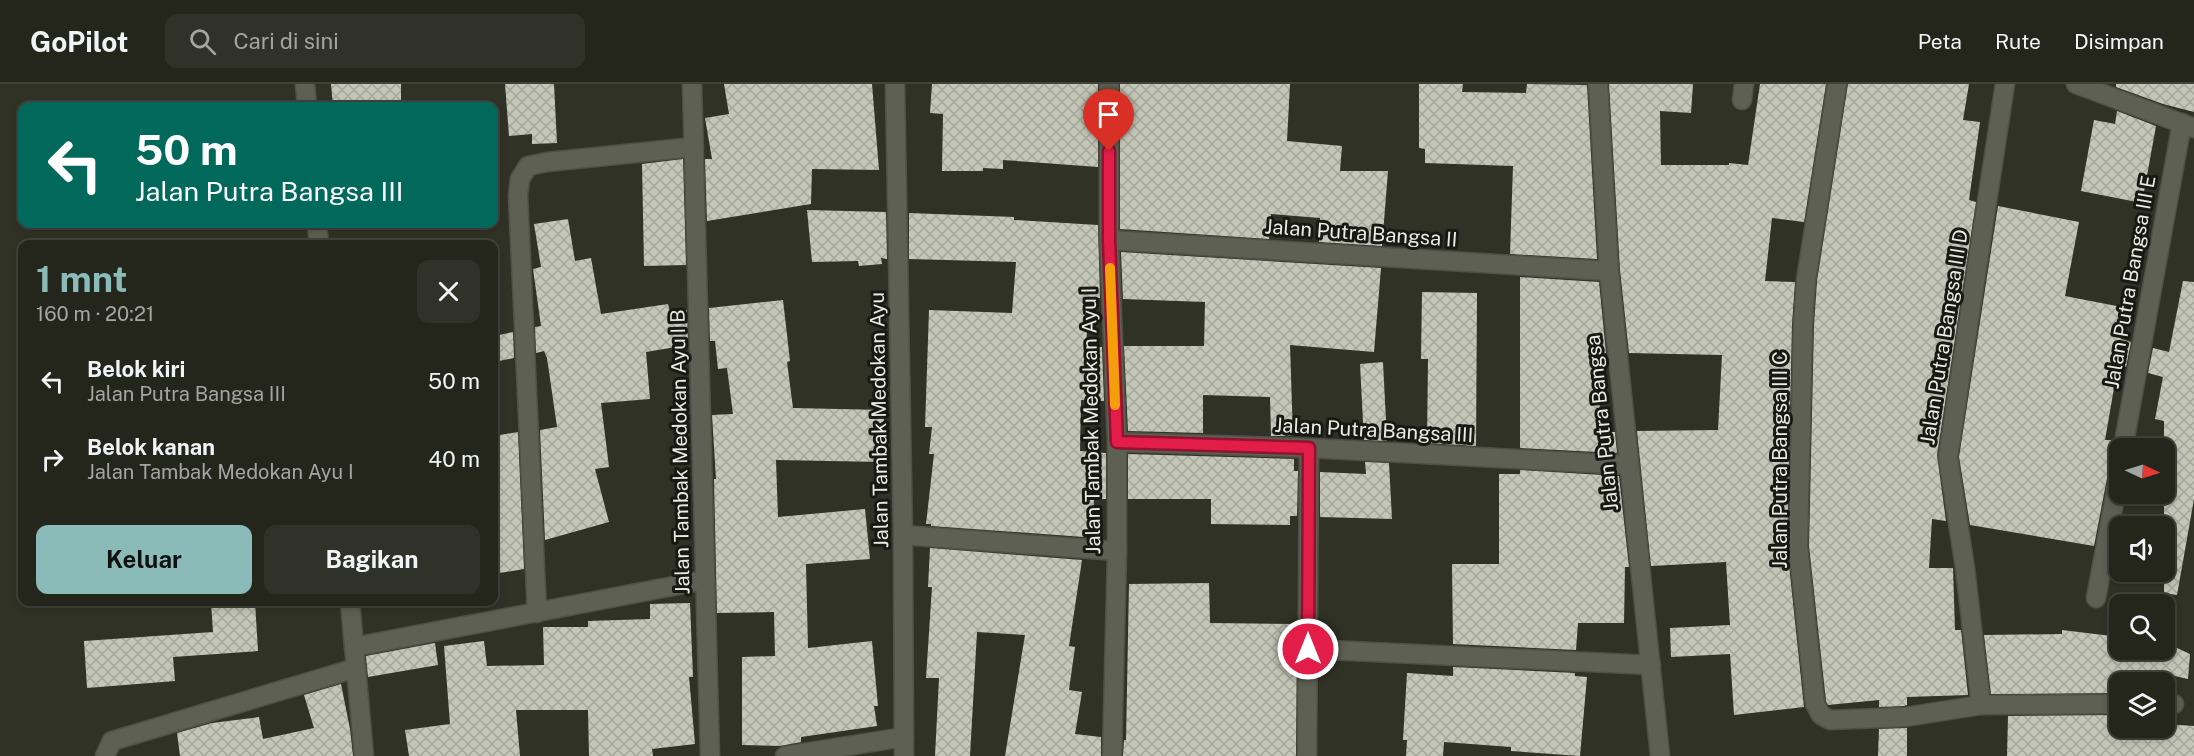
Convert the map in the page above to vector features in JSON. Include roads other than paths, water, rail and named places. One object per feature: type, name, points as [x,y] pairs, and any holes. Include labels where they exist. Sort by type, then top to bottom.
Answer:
[{"type":"street","points":[[305,84],[307,102]]},
{"type":"street","name":"Jalan Tambak Medokan Ayu I B","points":[[692,84],[710,756]]},
{"type":"street","name":"Jalan Tambak Medokan Ayu","points":[[895,84],[903,535],[904,756]]},
{"type":"street","name":"Jalan Tambak Medokan Ayu I","points":[[1109,84],[1109,240],[1117,442],[1112,756]]},
{"type":"street","name":"Jalan Putra Bangsa","points":[[1598,84],[1609,271],[1660,756]]},
{"type":"street","name":"Jalan Putra Bangsa III C","points":[[1837,84],[1806,280],[1803,324],[1798,546],[1815,704],[1821,715],[1830,720],[1905,717],[1981,705],[2109,704]]},
{"type":"street","name":"Jalan Putra Bangsa III D","points":[[1981,705],[1965,568],[1948,457],[2005,84]]},
{"type":"street","points":[[2076,84],[2188,126]]},
{"type":"street","name":"Jalan Putra Bangsa III E","points":[[2125,438],[2188,126]]},
{"type":"street","points":[[537,614],[518,195],[520,179],[528,166],[547,162],[694,147]]},
{"type":"street","name":"Jalan Putra Bangsa II","points":[[1109,240],[1609,271]]},
{"type":"street","name":"Jalan Putra Bangsa III","points":[[1117,442],[1309,448],[1629,465]]},
{"type":"street","points":[[1307,756],[1309,448]]},
{"type":"street","points":[[2096,598],[2114,504]]},
{"type":"street","points":[[903,535],[1117,551]]},
{"type":"street","points":[[354,647],[537,614],[705,580]]},
{"type":"street","points":[[350,606],[364,756]]},
{"type":"street","points":[[1308,649],[1651,665]]},
{"type":"street","points":[[105,756],[112,741],[356,668]]},
{"type":"street","points":[[785,756],[904,737]]}]
